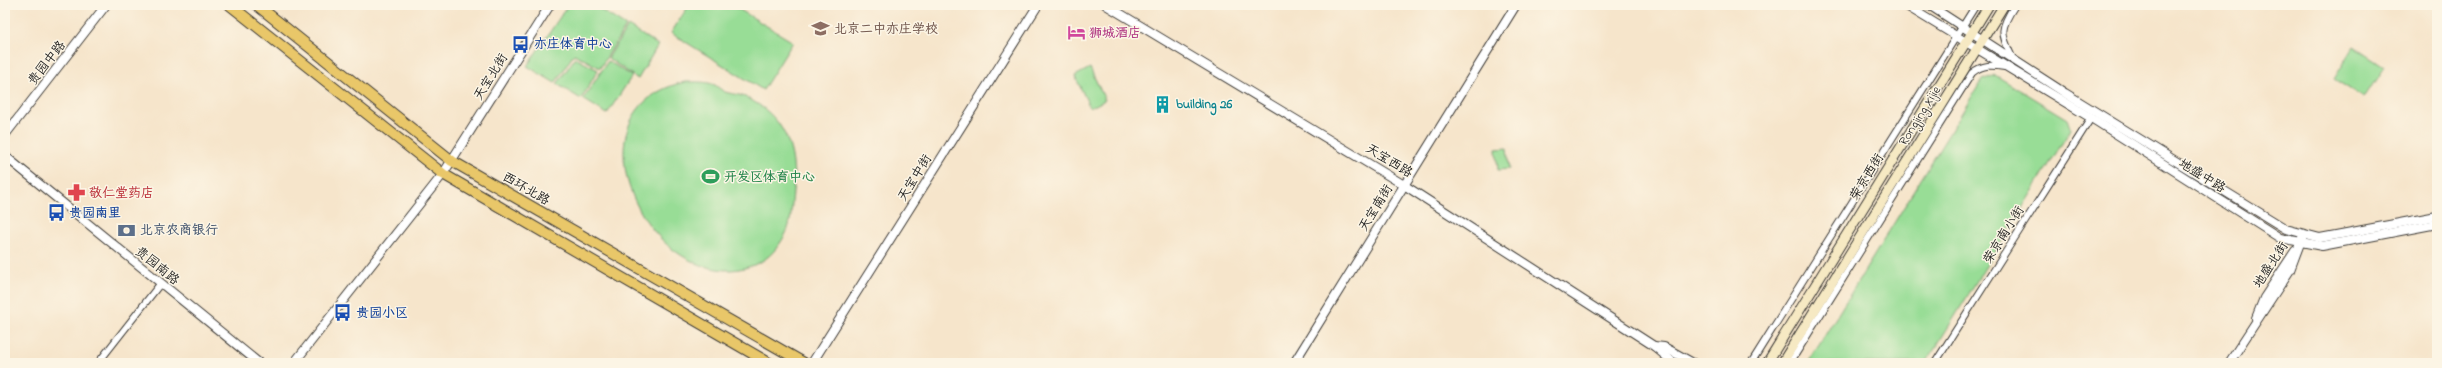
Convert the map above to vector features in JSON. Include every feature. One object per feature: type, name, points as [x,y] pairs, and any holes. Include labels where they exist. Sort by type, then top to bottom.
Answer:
[{"type":"main road","points":[[230,5],[443,174],[769,363]]},
{"type":"main road","name":"西环北路","points":[[257,5],[452,161],[804,363]]},
{"type":"main road","name":"荣京西街","points":[[1767,363],[1989,5]]},
{"type":"main road","name":"Rongjing Xijie","points":[[1782,363],[2004,5]]},
{"type":"street","name":"贵园中路","points":[[5,135],[106,5]]},
{"type":"street","name":"天宝北街","points":[[294,363],[443,174],[550,5]]},
{"type":"street","name":"天宝中街","points":[[812,363],[1038,5]]},
{"type":"street","name":"天宝西路","points":[[1106,5],[1404,185],[1654,346],[1674,363]]},
{"type":"street","name":"天宝南街","points":[[1294,363],[1516,5]]},
{"type":"street","name":"地盛中路","points":[[1905,5],[2091,118],[2280,238],[2322,246],[2437,224]]},
{"type":"street","name":"地盛中路","points":[[1929,5],[2072,97],[2286,229],[2320,238],[2437,216]]},
{"type":"street","points":[[1751,363],[1976,5]]},
{"type":"street","points":[[2012,57],[2003,40],[2002,27],[2014,5]]},
{"type":"street","points":[[1790,363],[1972,73],[1982,66],[1990,65],[2005,67]]},
{"type":"street","name":"荣京南小街","points":[[1936,363],[2091,118]]},
{"type":"street","name":"贵园南路","points":[[5,156],[160,284],[259,363]]},
{"type":"street","points":[[2301,242],[2303,233]]},
{"type":"street","name":"地盛北街","points":[[2229,363],[2255,321],[2264,298],[2301,242]]},
{"type":"street","points":[[98,363],[160,284]]},
{"type":"street","name":"天宝西路","points":[[1654,346],[1664,347],[1693,363]]},
{"type":"green space","points":[[568,5],[593,5],[626,26],[600,68],[574,54],[555,83],[527,66]]},
{"type":"green space","points":[[689,5],[732,5],[793,42],[763,90],[671,33]]},
{"type":"green space","points":[[628,26],[658,45],[638,79],[608,58]]},
{"type":"green space","points":[[2354,47],[2384,67],[2364,98],[2334,79]]},
{"type":"green space","points":[[575,58],[598,70],[581,99],[557,84]]},
{"type":"green space","points":[[608,61],[632,76],[607,114],[583,99]]},
{"type":"green space","points":[[1090,68],[1105,100],[1090,108],[1075,76]]},
{"type":"green space","points":[[1995,75],[2067,119],[2071,129],[1926,363],[1808,363],[1982,80]]},
{"type":"green space","name":"开发区体育中心","points":[[685,82],[708,83],[715,85],[725,92],[745,97],[759,105],[770,114],[786,136],[793,163],[794,177],[790,223],[785,236],[774,251],[755,265],[731,270],[697,264],[668,245],[644,218],[629,186],[624,153],[630,122],[650,97]]},
{"type":"green space","points":[[1507,148],[1509,169],[1498,170],[1496,149]]},
{"type":"place","name":"北京二中亦庄学校","points":[[821,29]]},
{"type":"place","name":"狮城酒店","points":[[1076,33]]},
{"type":"place","name":"亦庄体育中心","points":[[521,44]]},
{"type":"place","name":"building 26","points":[[1163,104]]},
{"type":"place","name":"开发区体育中心","points":[[711,177]]},
{"type":"place","name":"敬仁堂药店","points":[[76,193]]},
{"type":"place","name":"贵园南里","points":[[56,213]]},
{"type":"place","name":"北京农商银行","points":[[127,230]]},
{"type":"place","name":"贵园小区","points":[[343,313]]}]
